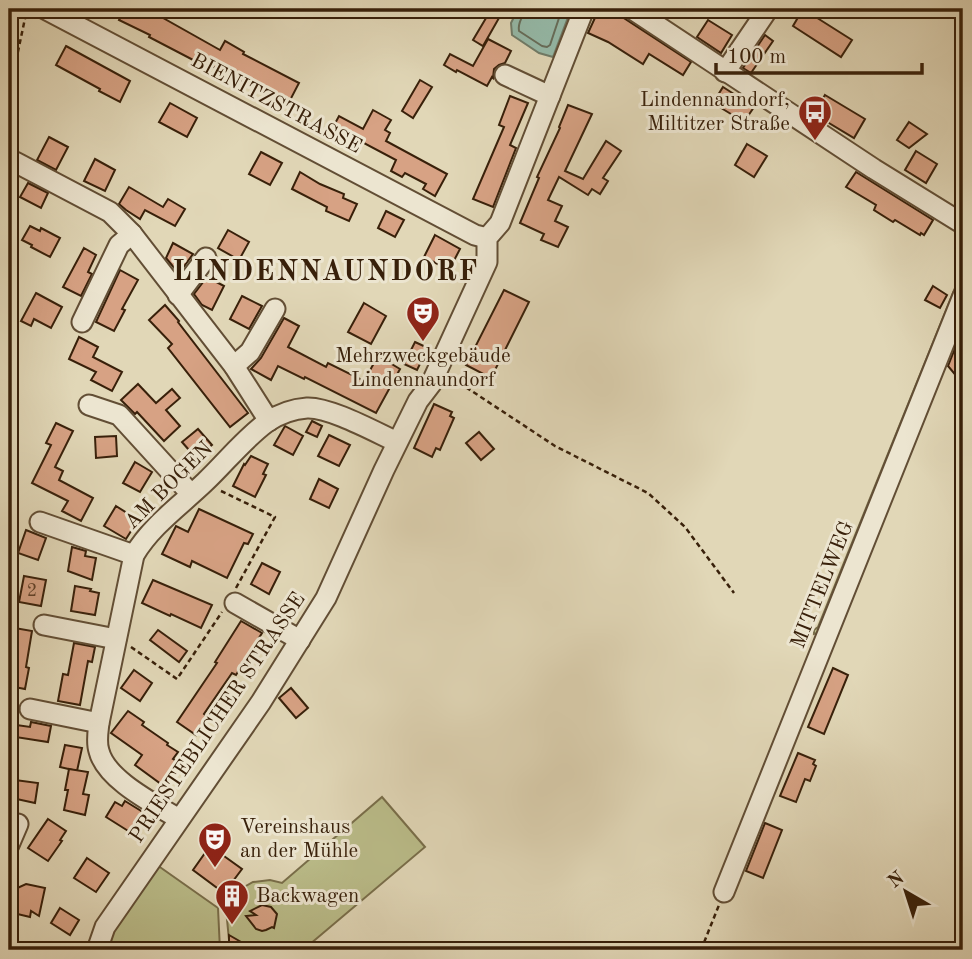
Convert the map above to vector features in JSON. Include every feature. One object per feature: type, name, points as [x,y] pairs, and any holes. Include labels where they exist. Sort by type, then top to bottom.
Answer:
[{"type":"street","name":"BIENITZSTRASSE","points":[[45,9],[475,235],[487,238]]},
{"type":"street","name":"PRIESTEBLICHER STRASSE","points":[[97,950],[105,927],[261,702],[326,598],[397,442],[418,401],[431,384],[487,262],[487,238],[500,223],[584,9]]},
{"type":"street","points":[[632,9],[874,169],[963,224]]},
{"type":"street","points":[[725,72],[768,9]]},
{"type":"street","points":[[505,75],[550,96]]},
{"type":"street","points":[[15,162],[68,199],[110,212],[132,234],[234,366],[269,421]]},
{"type":"street","points":[[82,322],[119,245],[132,234]]},
{"type":"street","points":[[178,295],[206,258]]},
{"type":"street","name":"MITTELWEG","points":[[724,892],[959,316],[963,296]]},
{"type":"street","points":[[234,366],[250,352],[275,309]]},
{"type":"street","points":[[89,405],[119,415],[198,488]]},
{"type":"street","name":"AM BOGEN","points":[[179,819],[111,774],[99,751],[97,735],[116,639],[134,555],[142,541],[251,436],[269,421],[289,411],[310,408],[331,413],[397,442]]},
{"type":"street","points":[[40,522],[134,555]]},
{"type":"street","points":[[231,601],[300,640]]},
{"type":"street","points":[[44,625],[116,639]]},
{"type":"street","points":[[30,709],[99,723]]},
{"type":"street","points":[[9,845],[18,824]]},
{"type":"path","points":[[9,93],[27,9]]},
{"type":"path","points":[[438,368],[555,446],[648,493],[685,527],[734,593]]},
{"type":"path","points":[[116,639],[177,679],[231,601],[275,517],[198,488]]},
{"type":"path","points":[[701,950],[724,892]]},
{"type":"shaded area","points":[[963,268],[963,282],[958,296],[822,632],[814,634],[814,630],[818,627]]},
{"type":"shaded area","points":[[382,797],[425,847],[303,950],[230,950],[226,909],[239,890],[253,882],[270,880],[282,883]]},
{"type":"shaded area","points":[[157,865],[218,908],[220,950],[105,950],[115,926]]},
{"type":"water","points":[[518,9],[567,9],[570,12],[553,57],[539,53],[512,35],[511,23]]},
{"type":"building","points":[[125,9],[147,9],[220,50],[225,41],[244,52],[243,54],[299,83],[287,106],[119,20]]},
{"type":"building","points":[[599,9],[616,13],[691,62],[683,75],[649,54],[643,64],[588,33]]},
{"type":"building","points":[[803,9],[852,40],[841,57],[793,26]]},
{"type":"building","points":[[489,13],[499,18],[483,46],[473,40]]},
{"type":"building","points":[[708,20],[732,35],[721,53],[697,37]]},
{"type":"building","points":[[765,35],[773,41],[751,73],[743,68]]},
{"type":"building","points":[[488,39],[511,51],[505,63],[494,69],[493,78],[487,86],[444,65],[450,54],[473,66]]},
{"type":"building","points":[[66,46],[130,81],[120,102],[56,65]]},
{"type":"building","points":[[420,80],[432,87],[413,118],[402,111]]},
{"type":"building","points":[[723,87],[754,107],[744,122],[713,103]]},
{"type":"building","points":[[825,95],[865,119],[854,138],[814,114]]},
{"type":"building","points":[[510,96],[528,103],[510,145],[516,148],[493,207],[473,199],[504,127],[499,125]]},
{"type":"building","points":[[170,103],[197,118],[187,137],[159,122]]},
{"type":"building","points":[[568,105],[592,114],[565,171],[583,179],[606,141],[621,151],[603,178],[608,181],[600,194],[592,189],[588,195],[559,177],[548,200],[562,206],[555,221],[568,227],[558,247],[541,240],[544,234],[520,223]]},
{"type":"building","points":[[373,110],[391,120],[385,130],[390,133],[386,141],[447,174],[435,196],[423,189],[426,184],[405,173],[402,177],[391,171],[396,160],[349,135],[346,140],[331,131],[339,116],[363,129]]},
{"type":"building","points":[[909,122],[927,134],[909,148],[897,140]]},
{"type":"building","points":[[49,137],[68,147],[56,170],[37,160]]},
{"type":"building","points":[[747,144],[767,156],[754,177],[735,165]]},
{"type":"building","points":[[916,151],[937,164],[926,183],[905,170]]},
{"type":"building","points":[[261,152],[282,163],[270,185],[249,174]]},
{"type":"building","points":[[95,159],[115,170],[105,191],[84,181]]},
{"type":"building","points":[[300,172],[344,194],[343,198],[357,204],[349,221],[326,211],[327,207],[292,189]]},
{"type":"building","points":[[856,172],[933,220],[924,235],[895,220],[893,222],[874,210],[876,205],[846,187]]},
{"type":"building","points":[[28,183],[48,193],[41,208],[20,197]]},
{"type":"building","points":[[129,187],[163,207],[168,199],[185,209],[175,226],[145,210],[140,219],[126,210],[119,204]]},
{"type":"building","points":[[386,211],[404,220],[395,237],[378,228]]},
{"type":"building","points":[[30,226],[40,231],[41,228],[60,238],[50,257],[22,240]]},
{"type":"building","points":[[228,230],[249,242],[239,260],[218,248]]},
{"type":"building","points":[[435,235],[460,249],[449,270],[424,257]]},
{"type":"building","points":[[173,243],[193,254],[180,272],[166,258]]},
{"type":"building","points":[[84,248],[96,255],[88,272],[92,274],[81,296],[63,287]]},
{"type":"building","points":[[120,270],[138,280],[122,309],[125,310],[114,331],[96,322]]},
{"type":"building","points":[[207,277],[224,286],[212,310],[202,305],[194,294]]},
{"type":"building","points":[[933,286],[947,295],[940,308],[925,300]]},
{"type":"building","points":[[504,290],[529,302],[491,378],[466,365]]},
{"type":"building","points":[[36,293],[62,307],[51,328],[34,319],[31,326],[21,321]]},
{"type":"building","points":[[242,296],[262,306],[249,329],[230,319]]},
{"type":"building","points":[[364,303],[386,316],[371,344],[348,332]]},
{"type":"building","points":[[165,305],[248,413],[230,427],[168,348],[172,344],[149,320]]},
{"type":"building","points":[[284,318],[299,326],[288,347],[326,367],[328,363],[364,381],[378,356],[400,369],[376,413],[278,366],[271,380],[251,369],[261,358]]},
{"type":"building","points":[[963,328],[963,384],[948,366]]},
{"type":"building","points":[[79,337],[98,347],[93,357],[122,372],[112,391],[91,380],[96,372],[69,359]]},
{"type":"building","points":[[415,342],[428,348],[417,370],[404,364]]},
{"type":"building","points":[[138,384],[156,403],[172,389],[180,398],[166,410],[180,426],[164,441],[137,412],[135,414],[121,400]]},
{"type":"building","points":[[434,404],[452,412],[450,416],[454,418],[440,450],[436,448],[432,457],[414,448]]},
{"type":"building","points":[[312,421],[322,426],[317,437],[306,432]]},
{"type":"building","points":[[56,423],[73,431],[55,467],[63,471],[59,480],[93,498],[81,521],[62,511],[68,501],[32,483],[51,445],[46,443]]},
{"type":"building","points":[[285,426],[303,436],[293,455],[274,445]]},
{"type":"building","points":[[198,429],[212,445],[196,458],[182,442]]},
{"type":"building","points":[[479,432],[494,449],[481,460],[466,443]]},
{"type":"building","points":[[329,435],[350,445],[339,466],[318,456]]},
{"type":"building","points":[[116,436],[117,456],[96,458],[95,437]]},
{"type":"building","points":[[251,456],[268,464],[263,474],[266,475],[255,497],[233,486]]},
{"type":"building","points":[[135,462],[152,472],[140,492],[123,483]]},
{"type":"building","points":[[319,479],[338,489],[329,508],[310,499]]},
{"type":"building","points":[[116,506],[138,520],[126,539],[104,526]]},
{"type":"building","points":[[199,509],[253,534],[248,544],[244,543],[227,578],[192,561],[190,567],[162,554],[176,526],[188,532]]},
{"type":"building","points":[[26,530],[46,538],[38,560],[18,553]]},
{"type":"building","points":[[72,547],[86,551],[85,556],[96,558],[92,580],[68,571]]},
{"type":"building","points":[[262,563],[280,572],[269,594],[251,584]]},
{"type":"building","points":[[24,576],[46,580],[41,606],[19,602]]},
{"type":"building","points":[[153,580],[212,605],[201,628],[142,603]]},
{"type":"building","points":[[75,586],[99,593],[95,615],[71,611]]},
{"type":"building","points":[[241,621],[262,633],[236,675],[232,673],[204,714],[207,717],[196,735],[177,722],[217,663],[215,662]]},
{"type":"building","points":[[9,627],[32,631],[25,689],[9,686]]},
{"type":"building","points":[[158,630],[187,651],[179,662],[150,640]]},
{"type":"building","points":[[74,643],[95,647],[92,662],[88,661],[80,705],[58,701],[63,674],[68,675]]},
{"type":"building","points":[[833,668],[848,675],[824,734],[808,727]]},
{"type":"building","points":[[134,670],[152,683],[140,701],[121,688]]},
{"type":"building","points":[[291,688],[308,708],[296,718],[279,698]]},
{"type":"building","points":[[128,711],[178,752],[173,759],[177,761],[161,784],[135,765],[142,755],[111,733]]},
{"type":"building","points":[[31,722],[51,726],[48,742],[9,736],[9,724],[30,727]]},
{"type":"building","points":[[65,745],[82,748],[77,771],[60,767]]},
{"type":"building","points":[[798,753],[815,760],[813,764],[816,766],[810,781],[805,779],[796,802],[780,796]]},
{"type":"building","points":[[69,769],[88,772],[83,794],[89,795],[85,815],[64,810]]},
{"type":"building","points":[[15,780],[38,783],[35,803],[12,798]]},
{"type":"building","points":[[125,801],[146,814],[133,834],[106,817],[115,802],[122,806]]},
{"type":"building","points":[[48,819],[66,831],[48,861],[28,848]]},
{"type":"building","points":[[765,823],[782,830],[763,878],[746,871]]},
{"type":"building","points":[[210,846],[242,869],[224,893],[193,870]]},
{"type":"building","points":[[87,858],[109,873],[96,892],[74,878]]},
{"type":"building","points":[[26,884],[45,888],[39,916],[31,911],[30,917],[9,912],[13,890]]},
{"type":"building","points":[[262,905],[271,907],[277,914],[274,928],[262,931],[256,929],[246,916],[256,915],[250,911]]},
{"type":"building","points":[[60,908],[79,920],[70,935],[51,923]]},
{"type":"building","points":[[229,935],[255,950],[229,950]]},
{"type":"place","name":"Lindennaundorf, Miltitzer Straße","points":[[815,142]]},
{"type":"place","name":"Mehrzweckgebäude Lindennaundorf","points":[[423,343]]},
{"type":"place","name":"Vereinshaus an der Mühle","points":[[215,869]]},
{"type":"place","name":"Backwagen","points":[[232,926]]},
{"type":"district","name":"LINDENNAUNDORF","points":[[326,273]]}]
